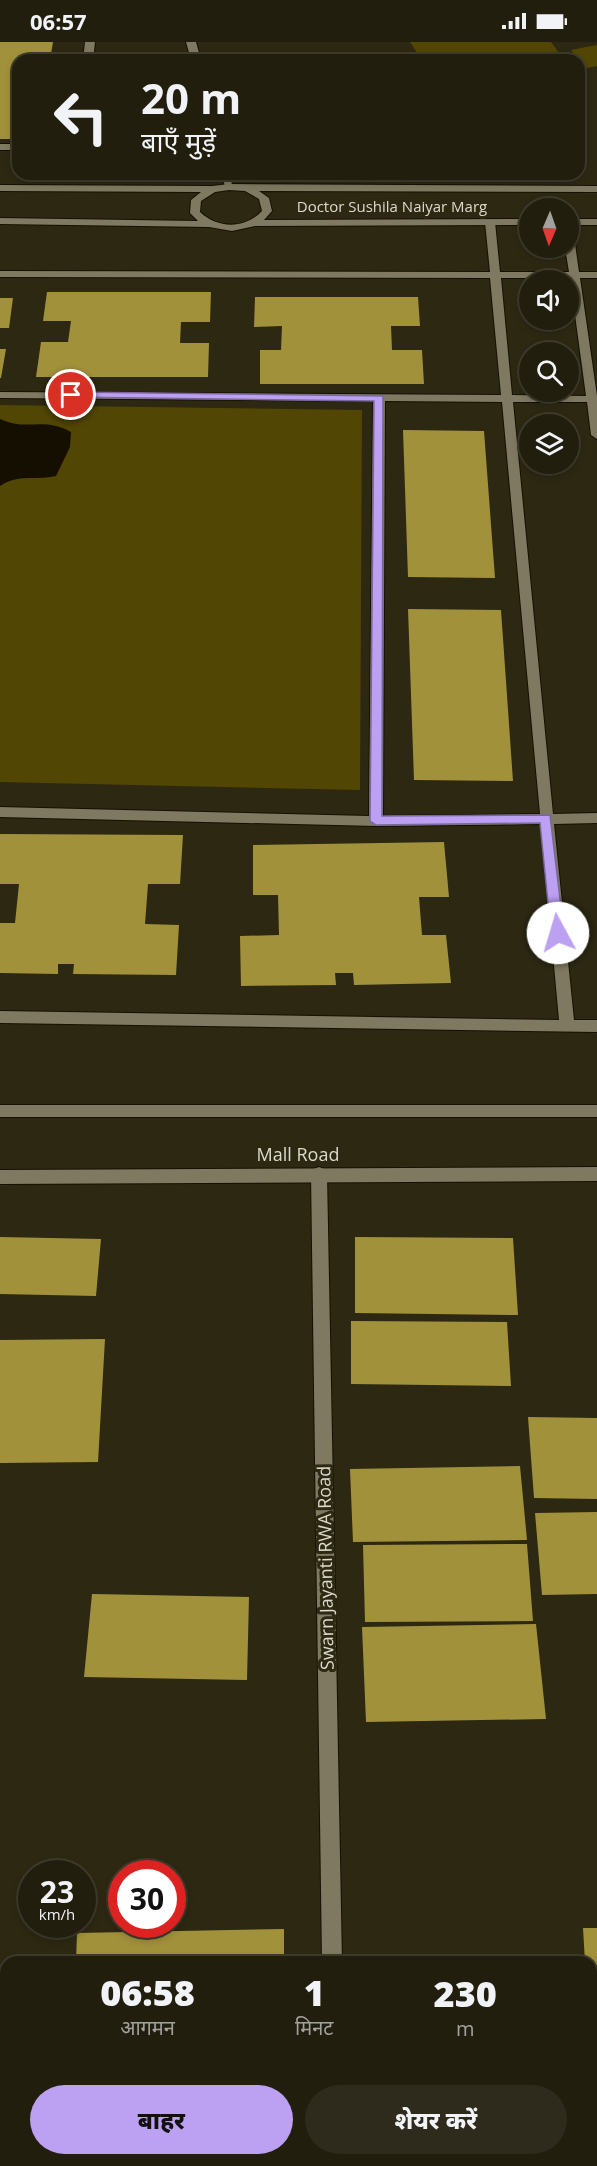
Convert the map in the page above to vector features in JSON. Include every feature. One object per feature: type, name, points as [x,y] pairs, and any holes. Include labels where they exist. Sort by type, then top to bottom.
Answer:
[{"type":"street","points":[[227,180],[229,187]]},
{"type":"street","name":"Doctor Sushila Naiyar Marg","points":[[0,188],[597,189]]},
{"type":"street","name":"Doctor Sushila Naiyar Marg","points":[[243,188],[257,192],[268,204],[267,211],[255,223]]},
{"type":"street","points":[[209,224],[198,217],[194,206],[196,200],[212,189]]},
{"type":"street","name":"Doctor Sushila Naiyar Marg","points":[[0,221],[209,224],[232,228],[255,223],[519,222]]},
{"type":"street","points":[[490,222],[567,1025]]},
{"type":"street","points":[[579,222],[597,222]]},
{"type":"street","points":[[0,274],[519,276]]},
{"type":"street","points":[[579,275],[597,275]]},
{"type":"street","points":[[579,306],[594,399],[597,435]]},
{"type":"street","points":[[0,395],[594,399]]},
{"type":"street","points":[[376,821],[379,398]]},
{"type":"street","points":[[0,812],[376,821],[597,818]]},
{"type":"street","points":[[0,1017],[597,1026]]},
{"type":"street","points":[[0,1111],[597,1111]]},
{"type":"street","name":"Swarn Jayanti RWA Road","points":[[319,1174],[332,1956]]},
{"type":"street","name":"Mall Road","points":[[0,1177],[597,1174]]},
{"type":"shaded area","points":[[410,42],[551,42],[560,54],[418,54]]},
{"type":"shaded area","points":[[597,45],[597,66],[585,69],[585,54],[574,54],[571,50]]},
{"type":"shaded area","points":[[0,405],[362,410],[360,790],[0,782]]},
{"type":"shaded area","points":[[0,419],[10,423],[52,425],[71,432],[70,447],[56,476],[20,478],[0,486]]},
{"type":"building","points":[[0,42],[53,42],[51,54],[12,54],[12,139],[0,139]]},
{"type":"building","points":[[47,292],[211,292],[210,322],[181,322],[180,343],[209,343],[208,377],[36,377],[41,342],[68,342],[71,321],[43,321]]},
{"type":"building","points":[[255,297],[418,297],[420,326],[391,326],[392,350],[422,350],[424,384],[260,384],[260,350],[281,350],[282,326],[254,327]]},
{"type":"building","points":[[0,298],[13,298],[9,328],[0,328]]},
{"type":"building","points":[[0,349],[6,349],[1,378],[0,378]]},
{"type":"building","points":[[403,430],[484,431],[495,578],[408,577]]},
{"type":"building","points":[[408,609],[501,610],[513,781],[414,780]]},
{"type":"building","points":[[0,834],[183,835],[180,884],[148,884],[145,924],[179,925],[176,975],[73,974],[74,964],[58,964],[58,974],[0,973],[0,923],[15,923],[19,884],[0,884]]},
{"type":"building","points":[[444,842],[449,897],[419,897],[422,935],[446,935],[451,983],[354,985],[353,973],[335,973],[336,985],[241,986],[240,936],[279,935],[278,895],[253,895],[253,845]]},
{"type":"building","points":[[0,1237],[101,1239],[96,1296],[0,1294]]},
{"type":"building","points":[[355,1237],[513,1238],[518,1315],[355,1313]]},
{"type":"building","points":[[351,1321],[507,1322],[511,1386],[351,1384]]},
{"type":"building","points":[[105,1339],[98,1462],[0,1463],[0,1340]]},
{"type":"building","points":[[528,1417],[597,1418],[597,1499],[534,1498]]},
{"type":"building","points":[[520,1466],[527,1540],[353,1542],[350,1469]]},
{"type":"building","points":[[597,1512],[597,1594],[542,1595],[535,1513]]},
{"type":"building","points":[[527,1544],[533,1621],[365,1622],[363,1545]]},
{"type":"building","points":[[92,1594],[249,1597],[247,1680],[84,1677]]},
{"type":"building","points":[[536,1624],[546,1719],[366,1722],[362,1627]]},
{"type":"building","points":[[583,1928],[597,1928],[597,1956],[585,1956]]},
{"type":"building","points":[[284,1929],[284,1956],[76,1956],[77,1938],[96,1938],[96,1933],[108,1932],[108,1938],[186,1938],[186,1931]]},
{"type":"route","points":[[71,395],[379,398],[376,821],[546,819],[558,933]]}]
